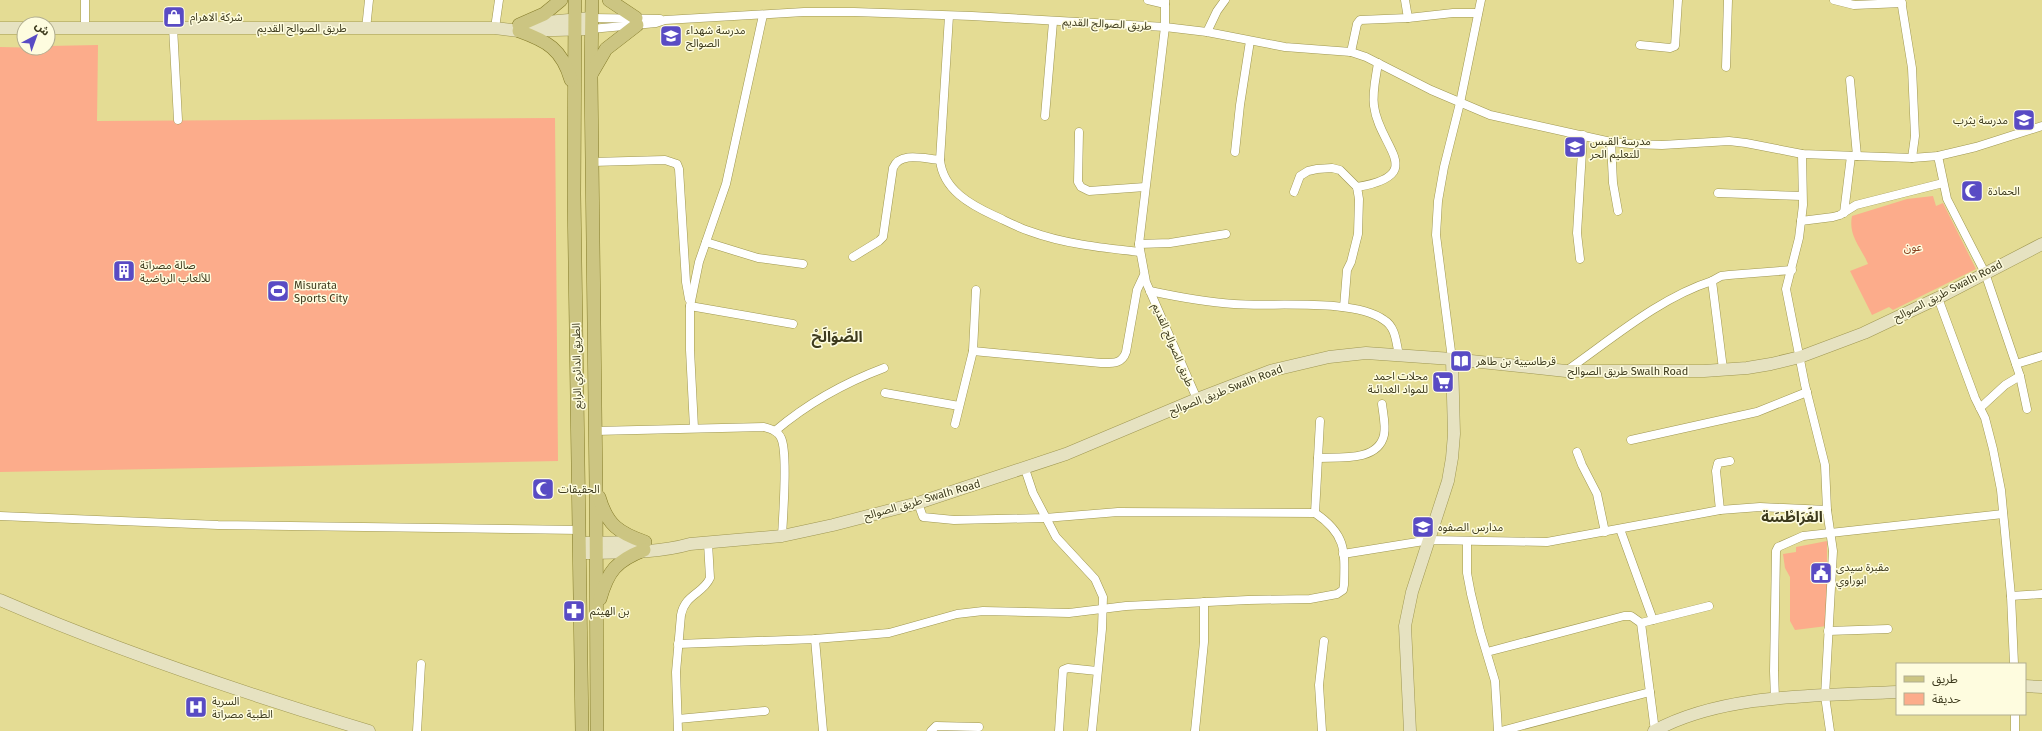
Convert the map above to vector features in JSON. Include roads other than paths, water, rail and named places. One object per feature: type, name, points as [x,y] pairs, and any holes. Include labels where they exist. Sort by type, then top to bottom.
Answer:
[{"type":"main road","points":[[510,28],[544,14],[561,0]]},
{"type":"main road","name":"الطريق الدائري الرابع","points":[[574,0],[581,730]]},
{"type":"main road","name":"الطريق الدائري الرابع","points":[[592,0],[591,76],[596,487],[597,731]]},
{"type":"main road","points":[[591,76],[597,62],[606,49],[636,21],[609,0]]},
{"type":"main road","points":[[510,28],[538,38],[550,45],[561,55],[568,69],[574,87]]},
{"type":"main road","points":[[596,487],[601,504],[609,521],[624,534],[644,546],[619,562],[610,572],[599,602],[596,625]]},
{"type":"street","points":[[85,0],[85,28]]},
{"type":"street","points":[[366,29],[369,0]]},
{"type":"street","points":[[499,0],[510,28]]},
{"type":"street","points":[[1148,0],[1165,2],[1165,27],[1207,32],[1285,47],[1352,52],[1460,103],[1490,115],[1611,142],[1662,145],[1729,141],[1746,142],[1802,154],[1912,158],[1938,156],[1976,147],[2042,126]]},
{"type":"street","points":[[1207,32],[1216,10],[1225,0]]},
{"type":"street","points":[[1405,0],[1408,18]]},
{"type":"street","points":[[1410,731],[1405,626],[1412,592],[1448,481],[1454,434],[1452,359],[1436,235],[1438,201],[1444,167],[1460,103],[1480,0]]},
{"type":"street","points":[[1640,45],[1670,48],[1674,46],[1678,0]]},
{"type":"street","points":[[1726,67],[1728,0]]},
{"type":"street","points":[[1834,0],[1854,5],[1902,2],[1912,68],[1915,136],[1912,158]]},
{"type":"street","name":"طريق الصوالح القديم","points":[[56,28],[510,28],[636,21],[655,18],[665,20],[829,12],[949,16],[1165,27],[1139,248],[1144,275],[1150,291],[1197,399]]},
{"type":"street","points":[[1352,52],[1358,22],[1363,20],[1408,18],[1453,13],[1478,13]]},
{"type":"street","points":[[690,306],[699,262],[726,184],[763,15]]},
{"type":"street","points":[[949,16],[940,160],[944,176],[950,186],[960,195],[982,210],[1016,226],[1041,235],[1080,244],[1139,248],[1226,234]]},
{"type":"street","points":[[1045,116],[1053,22]]},
{"type":"street","points":[[173,27],[178,120]]},
{"type":"street","points":[[0,28],[16,28]]},
{"type":"street","points":[[1235,152],[1240,105],[1250,41]]},
{"type":"street","points":[[1357,186],[1388,179],[1394,174],[1396,166],[1394,157],[1379,123],[1374,107],[1373,94],[1378,63]]},
{"type":"street","points":[[1844,213],[1854,156],[1850,80]]},
{"type":"street","points":[[1079,132],[1078,182],[1081,187],[1089,191],[1145,187]]},
{"type":"street","points":[[1580,259],[1577,233],[1583,135]]},
{"type":"street","points":[[1611,142],[1613,183],[1618,211]]},
{"type":"street","points":[[1802,154],[1801,221],[1792,270],[1786,289],[1807,392],[1826,465],[1827,510],[1833,551],[1826,696],[1830,731]]},
{"type":"street","points":[[1938,156],[1942,183],[1947,199],[1985,273],[2020,376],[2027,408]]},
{"type":"street","points":[[853,257],[883,237],[893,168],[897,161],[904,158],[940,160]]},
{"type":"street","points":[[592,162],[665,160],[677,164],[679,169],[686,282],[690,306],[690,350],[694,428]]},
{"type":"street","points":[[1294,192],[1300,176],[1308,171],[1317,169],[1332,168],[1340,170],[1357,186],[1359,199],[1358,234],[1353,257],[1347,270],[1344,307]]},
{"type":"street","points":[[1801,221],[1834,217],[1844,213],[1856,205],[1942,183]]},
{"type":"street","points":[[1718,193],[1802,196]]},
{"type":"street","points":[[706,242],[758,258],[803,264]]},
{"type":"street","name":"طريق الصوالح Swalh Road","points":[[580,542],[596,547],[678,547],[690,544],[782,536],[834,525],[918,503],[1025,469],[1137,426],[1197,399],[1270,371],[1329,357],[1366,354],[1452,359],[1566,371],[1747,368],[1800,357],[1864,333],[1938,298],[2042,244]]},
{"type":"street","points":[[1566,371],[1661,305],[1690,288],[1712,281],[1721,276],[1792,270]]},
{"type":"street","points":[[973,351],[1101,363],[1118,362],[1122,360],[1126,352],[1137,290],[1144,275]]},
{"type":"street","points":[[1712,281],[1723,369]]},
{"type":"street","points":[[955,424],[973,351],[976,290]]},
{"type":"street","points":[[1150,291],[1208,302],[1344,307],[1363,311],[1384,320],[1394,332],[1399,356]]},
{"type":"street","points":[[1938,298],[1987,423],[1994,449],[2012,596],[2014,663]]},
{"type":"street","points":[[690,306],[793,324]]},
{"type":"street","points":[[2016,364],[2042,356]]},
{"type":"street","points":[[775,431],[805,408],[831,391],[855,379],[884,368]]},
{"type":"street","points":[[1980,408],[2005,385],[2020,376]]},
{"type":"street","points":[[1631,440],[1757,412],[1807,392]]},
{"type":"street","points":[[885,393],[959,406]]},
{"type":"street","points":[[1318,458],[1362,455],[1375,450],[1381,444],[1384,434],[1382,404]]},
{"type":"street","points":[[1315,513],[1320,421]]},
{"type":"street","points":[[595,431],[764,427],[775,431],[782,440],[784,448],[782,536]]},
{"type":"street","points":[[1577,452],[1597,494],[1605,532]]},
{"type":"street","points":[[1720,510],[1716,471],[1718,463],[1730,461]]},
{"type":"street","points":[[1025,469],[1045,518],[1056,537],[1095,578],[1103,597],[1092,731]]},
{"type":"street","points":[[678,644],[815,639],[889,632],[957,614],[983,611],[1069,613],[1103,608],[1204,602],[1310,599],[1337,594],[1343,590],[1344,585],[1343,554],[1339,536],[1333,526],[1315,513],[1118,512],[1045,518],[954,520],[923,517],[918,503]]},
{"type":"street","points":[[1343,554],[1430,540],[1467,542],[1547,542],[1720,510],[1760,507],[1827,510]]},
{"type":"street","points":[[1775,700],[1776,551],[1780,545],[1803,536],[2003,514]]},
{"type":"street","points":[[0,516],[580,542]]},
{"type":"street","points":[[1620,529],[1653,620]]},
{"type":"street","points":[[1467,542],[1467,573],[1480,631],[1495,681],[1498,731]]},
{"type":"street","points":[[678,731],[676,672],[682,609],[710,578],[708,543]]},
{"type":"street","points":[[2012,596],[2042,594]]},
{"type":"street","points":[[0,600],[49,622],[161,664],[276,703],[369,731]]},
{"type":"street","points":[[1195,731],[1204,642],[1204,602]]},
{"type":"street","points":[[1641,623],[1710,606]]},
{"type":"street","points":[[1487,652],[1624,616],[1632,616],[1641,623],[1655,731],[1683,718],[1704,711],[1775,700],[1896,692]]},
{"type":"street","points":[[1828,631],[1888,629]]},
{"type":"street","points":[[815,639],[824,731]]},
{"type":"street","points":[[1322,731],[1319,685],[1324,641]]},
{"type":"street","points":[[417,731],[421,664]]},
{"type":"street","points":[[1059,731],[1062,670],[1068,668],[1097,671]]},
{"type":"street","points":[[2026,686],[2042,687]]},
{"type":"street","points":[[1501,731],[1650,692]]},
{"type":"street","points":[[678,719],[765,711]]},
{"type":"street","points":[[2015,715],[2015,731]]},
{"type":"street","points":[[931,731],[936,726],[979,727]]},
{"type":"place","name":"شركة الاهرام","points":[[174,17]]},
{"type":"place","name":"مدرسة شهداء الصوالح","points":[[671,36]]},
{"type":"place","name":"مدرسة يثرب","points":[[2024,120]]},
{"type":"place","name":"مدرسة القبس للتعليم الحر","points":[[1575,147]]},
{"type":"place","name":"الحمادة","points":[[1972,191]]},
{"type":"place","name":"صالة مصراتة للألعاب الرياضية","points":[[124,271]]},
{"type":"place","name":"Misurata Sports City","points":[[278,291]]},
{"type":"place","name":"قرطاسيية بن طاهر","points":[[1461,361]]},
{"type":"place","name":"محلات احمد للمواد الغدائىة","points":[[1443,382]]},
{"type":"place","name":"الحقيقات","points":[[543,489]]},
{"type":"place","name":"مدارس الصفوه","points":[[1423,527]]},
{"type":"place","name":"مقبرة سيدى ابوراوي","points":[[1821,573]]},
{"type":"place","name":"بن الهيثم","points":[[574,611]]},
{"type":"place","name":"السرية الطبية مصراتة","points":[[196,707]]},
{"type":"district","name":"الصَّوَالَحْ","points":[[837,337]]},
{"type":"district","name":"الفَرَاطْسَة","points":[[1792,517]]},
{"type":"park label","name":"عون","points":[[1913,247]]}]
